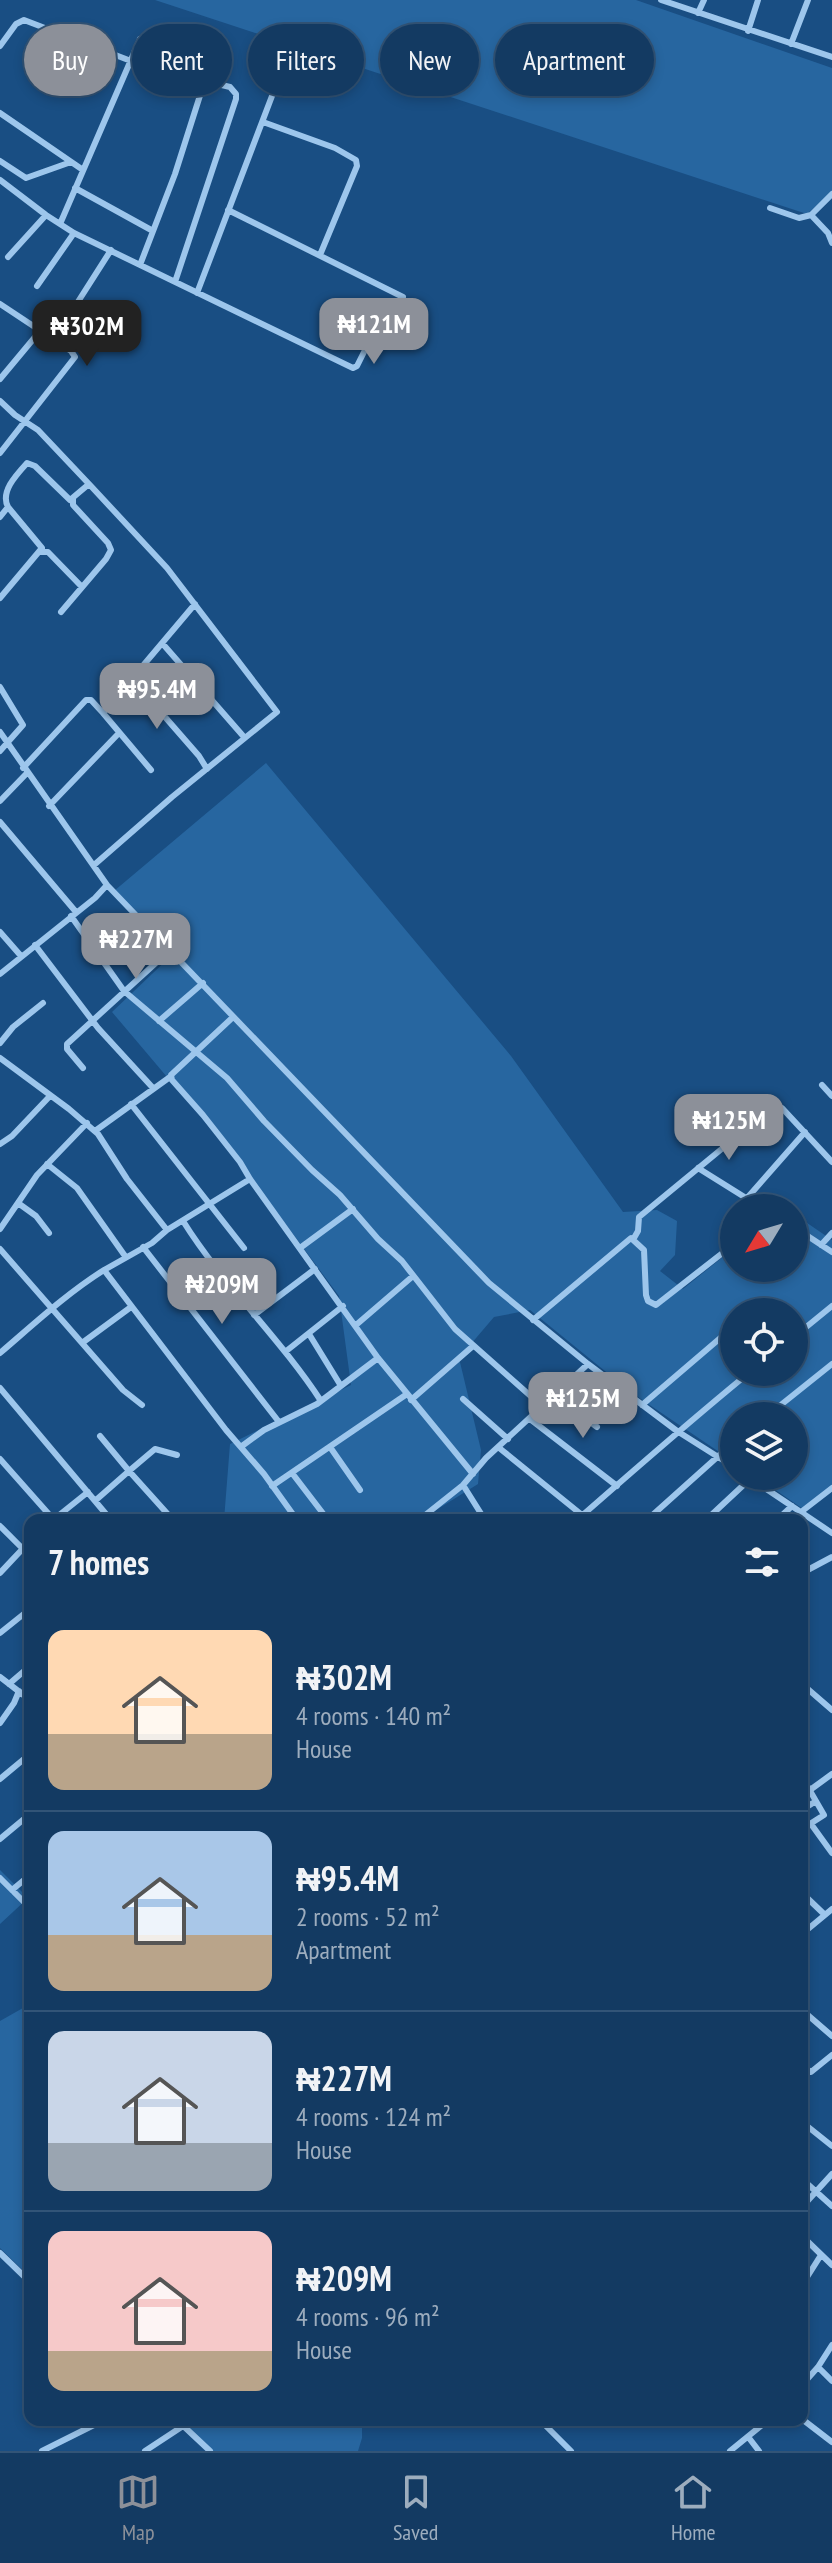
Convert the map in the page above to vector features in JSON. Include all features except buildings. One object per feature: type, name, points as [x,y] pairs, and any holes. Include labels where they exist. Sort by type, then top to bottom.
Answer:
[{"type":"street","points":[[661,0],[832,57]]},
{"type":"street","points":[[698,13],[704,0]]},
{"type":"street","points":[[748,31],[758,0]]},
{"type":"street","points":[[791,44],[808,0]]},
{"type":"street","points":[[0,46],[16,24],[24,20],[131,61],[60,224]]},
{"type":"street","points":[[175,282],[236,99],[232,89]]},
{"type":"street","points":[[140,265],[175,174],[200,96]]},
{"type":"street","points":[[197,293],[272,96]]},
{"type":"street","points":[[0,113],[83,170]]},
{"type":"street","points":[[263,122],[335,148],[356,160],[357,166],[343,204],[320,255]]},
{"type":"street","points":[[0,161],[26,178],[71,162]]},
{"type":"street","points":[[1,183],[74,233],[353,368],[357,366],[371,338]]},
{"type":"street","points":[[75,188],[153,231]]},
{"type":"street","points":[[770,208],[799,218],[811,215],[832,194]]},
{"type":"street","points":[[228,210],[403,297]]},
{"type":"street","points":[[8,257],[46,215]]},
{"type":"street","points":[[811,215],[828,233],[832,243]]},
{"type":"street","points":[[37,286],[74,233]]},
{"type":"street","points":[[74,308],[111,250]]},
{"type":"street","points":[[0,453],[75,357],[71,351],[1,306]]},
{"type":"street","points":[[0,379],[40,331]]},
{"type":"street","points":[[0,401],[38,430],[167,568],[277,710],[273,717],[244,737],[94,865]]},
{"type":"street","points":[[0,598],[41,552],[41,544],[3,501],[4,492],[27,463],[35,466],[66,498],[73,499]]},
{"type":"street","points":[[61,612],[111,550],[73,505],[73,499],[89,484]]},
{"type":"street","points":[[0,517],[8,507]]},
{"type":"street","points":[[41,552],[48,552],[82,587]]},
{"type":"street","points":[[103,713],[195,604]]},
{"type":"street","points":[[162,643],[244,737]]},
{"type":"street","points":[[131,678],[207,769]]},
{"type":"street","points":[[0,687],[23,725],[0,751]]},
{"type":"street","points":[[0,801],[86,700],[91,700],[151,770]]},
{"type":"street","points":[[0,732],[107,885],[489,1283],[642,1405],[720,1458]]},
{"type":"street","points":[[49,806],[119,733]]},
{"type":"street","points":[[0,822],[74,914],[124,991],[227,1078],[264,1121],[353,1209],[455,1329],[543,1407]]},
{"type":"street","points":[[0,974],[107,885]]},
{"type":"street","points":[[0,932],[21,956]]},
{"type":"street","points":[[35,945],[93,1022],[153,1088]]},
{"type":"street","points":[[83,1068],[66,1047],[170,950]]},
{"type":"street","points":[[159,1021],[203,983]]},
{"type":"street","points":[[0,1043],[13,1027],[43,1003]]},
{"type":"street","points":[[95,1131],[170,1077],[232,1018]]},
{"type":"street","points":[[0,1058],[95,1131],[167,1230]]},
{"type":"street","points":[[170,1077],[240,1162],[378,1358],[473,1474]]},
{"type":"street","points":[[822,1085],[832,1096]]},
{"type":"street","points":[[0,1144],[12,1136],[50,1096]]},
{"type":"street","points":[[131,1104],[244,1248]]},
{"type":"street","points":[[533,1320],[589,1271],[634,1238],[639,1217],[698,1168],[782,1108],[832,1162]]},
{"type":"street","points":[[0,1229],[47,1164],[87,1123]]},
{"type":"street","points":[[751,1194],[805,1132]]},
{"type":"street","points":[[47,1164],[77,1188],[125,1256]]},
{"type":"street","points":[[698,1168],[743,1194]]},
{"type":"street","points":[[0,1353],[52,1308],[104,1270],[152,1243],[167,1230],[250,1179]]},
{"type":"street","points":[[18,1203],[36,1216],[49,1233]]},
{"type":"street","points":[[300,1248],[353,1209]]},
{"type":"street","points":[[183,1221],[204,1253],[321,1401]]},
{"type":"street","points":[[821,1245],[832,1233]]},
{"type":"street","points":[[808,1236],[832,1252]]},
{"type":"street","points":[[634,1238],[646,1257],[648,1301],[656,1305],[720,1255]]},
{"type":"street","points":[[143,1247],[279,1422]]},
{"type":"street","points":[[0,1249],[123,1390],[142,1405]]},
{"type":"street","points":[[254,1315],[315,1269]]},
{"type":"street","points":[[104,1270],[293,1514]]},
{"type":"street","points":[[356,1325],[413,1276]]},
{"type":"street","points":[[285,1352],[343,1306]]},
{"type":"street","points":[[808,1326],[832,1306]]},
{"type":"street","points":[[82,1343],[131,1307]]},
{"type":"street","points":[[309,1334],[341,1386]]},
{"type":"street","points":[[642,1405],[720,1338]]},
{"type":"street","points":[[272,1486],[409,1397],[473,1346]]},
{"type":"street","points":[[242,1446],[279,1422],[321,1401],[378,1358]]},
{"type":"street","points":[[427,1514],[463,1485],[498,1447],[588,1364]]},
{"type":"street","points":[[784,1402],[832,1364]]},
{"type":"street","points":[[584,1514],[733,1386]]},
{"type":"street","points":[[1,1391],[106,1514]]},
{"type":"street","points":[[555,1395],[597,1427]]},
{"type":"street","points":[[463,1399],[508,1439]]},
{"type":"street","points":[[530,1419],[617,1486]]},
{"type":"street","points":[[100,1436],[168,1514]]},
{"type":"street","points":[[330,1447],[360,1490]]},
{"type":"street","points":[[498,1447],[574,1514]]},
{"type":"street","points":[[96,1500],[155,1449],[177,1455]]},
{"type":"street","points":[[654,1514],[720,1454]]},
{"type":"street","points":[[0,1459],[48,1514]]},
{"type":"street","points":[[292,1473],[323,1514]]},
{"type":"street","points":[[463,1485],[481,1514]]},
{"type":"street","points":[[801,1512],[832,1488]]},
{"type":"street","points":[[712,1514],[736,1490]]},
{"type":"street","points":[[768,1490],[804,1514]]},
{"type":"street","points":[[60,1514],[88,1492]]},
{"type":"street","points":[[783,1514],[792,1506]]},
{"type":"street","points":[[808,1517],[832,1533]]},
{"type":"street","points":[[0,1526],[23,1549],[2,1567]]},
{"type":"street","points":[[808,1570],[832,1557]]},
{"type":"street","points":[[0,1633],[24,1614]]},
{"type":"street","points":[[9,1684],[24,1671]]},
{"type":"street","points":[[0,1677],[24,1695]]},
{"type":"street","points":[[808,1689],[832,1710]]},
{"type":"street","points":[[0,1723],[19,1691]]},
{"type":"street","points":[[0,1779],[24,1759]]},
{"type":"street","points":[[810,1790],[830,1779]]},
{"type":"street","points":[[808,1787],[824,1815],[808,1826]]},
{"type":"street","points":[[808,1806],[816,1801]]},
{"type":"street","points":[[0,1839],[24,1819]]},
{"type":"street","points":[[811,1824],[832,1853]]},
{"type":"street","points":[[0,1878],[24,1902]]},
{"type":"street","points":[[12,1890],[24,1880]]},
{"type":"street","points":[[808,1899],[825,1915]]},
{"type":"street","points":[[808,1929],[832,1909]]},
{"type":"street","points":[[808,2015],[832,2036]]},
{"type":"street","points":[[808,2074],[832,2055]]},
{"type":"street","points":[[808,2127],[832,2146]]},
{"type":"street","points":[[808,2200],[832,2174]]},
{"type":"street","points":[[808,2184],[832,2206]]},
{"type":"street","points":[[808,2242],[832,2265]]},
{"type":"street","points":[[0,2253],[24,2276]]},
{"type":"street","points":[[808,2276],[821,2255]]},
{"type":"street","points":[[808,2378],[832,2345]]},
{"type":"street","points":[[818,2367],[832,2381]]},
{"type":"street","points":[[808,2424],[832,2442]]},
{"type":"street","points":[[42,2451],[92,2426]]},
{"type":"street","points":[[145,2451],[183,2426],[210,2451]]},
{"type":"street","points":[[546,2426],[571,2451]]},
{"type":"street","points":[[730,2451],[762,2426]]},
{"type":"street","points":[[749,2438],[759,2451]]},
{"type":"shaded area","points":[[155,0],[636,0],[832,68],[832,192],[807,214],[447,96],[479,96],[479,24],[380,24],[380,74],[364,69],[364,24],[248,24],[248,31]]},
{"type":"shaded area","points":[[266,763],[511,1056],[623,1212],[657,1210],[677,1221],[675,1255],[660,1271],[683,1289],[720,1259],[720,1282],[808,1282],[808,1224],[832,1240],[832,1490],[806,1511],[775,1490],[808,1490],[808,1402],[720,1402],[720,1453],[632,1393],[530,1310],[494,1317],[459,1358],[481,1450],[478,1484],[430,1514],[224,1514],[230,1444],[351,1385],[339,1296],[244,1168],[112,1012],[173,954],[114,891]]},
{"type":"shaded area","points":[[0,1870],[24,1894],[24,1902],[0,1924]]},
{"type":"shaded area","points":[[24,2007],[24,2271],[0,2248],[0,2021]]},
{"type":"shaded area","points":[[185,2426],[362,2426],[358,2451],[212,2451]]}]
